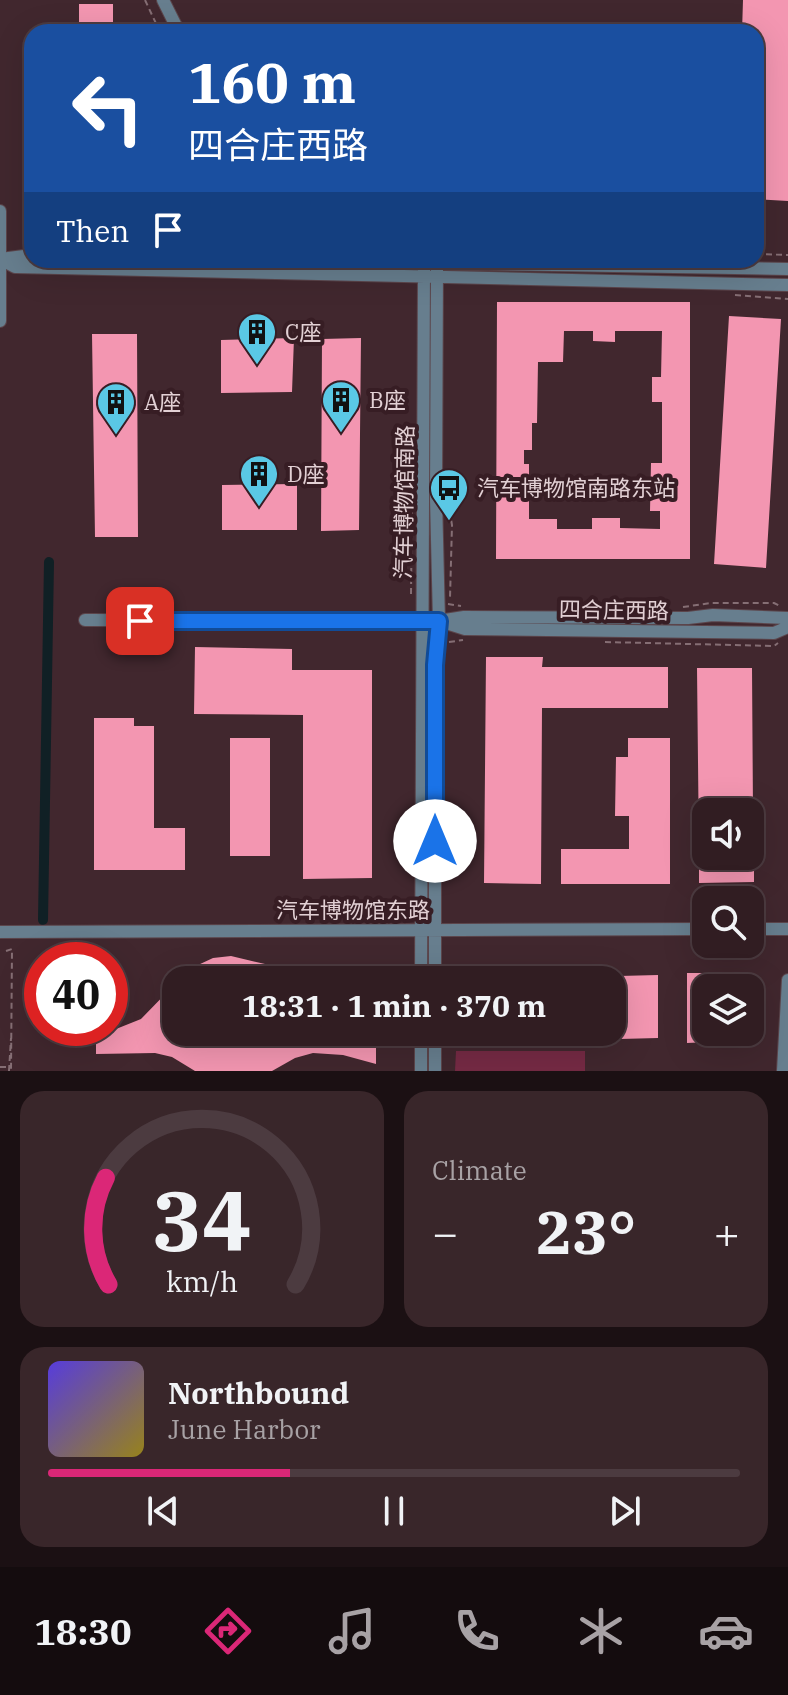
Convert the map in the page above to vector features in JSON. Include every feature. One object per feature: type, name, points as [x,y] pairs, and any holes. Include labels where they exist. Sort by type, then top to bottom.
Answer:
[{"type":"street","points":[[160,0],[172,24]]},
{"type":"street","points":[[0,211],[0,321]]},
{"type":"street","points":[[0,259],[24,256]]},
{"type":"street","points":[[0,259],[15,267],[24,267]]},
{"type":"street","points":[[356,268],[788,269]]},
{"type":"street","points":[[394,268],[788,285]]},
{"type":"street","name":"汽车博物馆南路","points":[[430,270],[423,621],[429,929],[433,966]]},
{"type":"street","name":"汽车博物馆南路","points":[[423,966],[429,929],[439,621],[430,270]]},
{"type":"street","name":"四合庄西路","points":[[85,620],[439,621],[464,617],[688,618],[713,615],[788,618]]},
{"type":"street","name":"四合庄西路","points":[[439,621],[465,629],[774,633],[788,627]]},
{"type":"street","name":"汽车博物馆东路","points":[[0,932],[692,929]]},
{"type":"street","points":[[764,929],[788,929]]},
{"type":"street","points":[[783,1071],[788,980]]},
{"type":"street","points":[[421,1046],[421,1071]]},
{"type":"street","points":[[435,1046],[435,1071]]},
{"type":"path","points":[[145,0],[156,24]]},
{"type":"path","points":[[764,254],[788,255]]},
{"type":"path","points":[[447,497],[452,525],[449,604],[464,607]]},
{"type":"path","points":[[683,607],[711,603],[774,603],[788,610]]},
{"type":"path","points":[[437,644],[465,639]]},
{"type":"path","points":[[604,642],[774,646],[781,641]]},
{"type":"path","points":[[0,1067],[10,1070],[12,949],[6,951]]},
{"type":"shaded area","points":[[456,1051],[585,1051],[585,1071],[455,1071]]},
{"type":"building","points":[[743,0],[788,0],[788,201],[764,200],[764,24],[742,24]]},
{"type":"building","points":[[79,4],[113,4],[113,24],[79,24]]},
{"type":"building","points":[[497,302],[690,302],[690,559],[496,559]],"holes":[[[564,331],[593,331],[593,341],[615,342],[615,331],[662,331],[661,377],[652,377],[652,402],[662,402],[662,463],[651,463],[650,511],[660,511],[660,529],[620,528],[620,518],[592,518],[592,529],[557,529],[557,519],[529,519],[529,464],[524,464],[524,450],[532,450],[532,423],[537,423],[538,362],[563,362]]]},
{"type":"building","points":[[729,316],[781,319],[766,568],[714,564]]},
{"type":"building","name":"A座","points":[[92,334],[137,334],[138,537],[95,537]]},
{"type":"building","name":"C座","points":[[294,338],[292,392],[221,393],[221,340]]},
{"type":"building","name":"B座","points":[[361,338],[359,530],[321,531],[322,339]]},
{"type":"building","name":"D座","points":[[297,484],[297,530],[222,530],[222,485]]},
{"type":"building","points":[[195,647],[292,649],[292,670],[372,670],[372,878],[303,879],[303,715],[194,714]]},
{"type":"building","points":[[486,657],[543,657],[542,667],[668,667],[668,708],[542,708],[541,884],[484,883]]},
{"type":"building","points":[[697,668],[752,668],[753,798],[698,798]]},
{"type":"building","points":[[94,718],[134,718],[134,726],[154,726],[154,828],[185,828],[185,870],[94,870]]},
{"type":"building","points":[[230,738],[270,738],[270,856],[230,856]]},
{"type":"building","points":[[628,738],[670,738],[670,884],[561,884],[561,849],[629,849],[629,816],[615,816],[616,757],[628,757]]},
{"type":"building","points":[[699,870],[754,870],[754,882],[699,883]]},
{"type":"building","points":[[231,956],[268,966],[197,966],[213,958]]},
{"type":"building","points":[[687,973],[730,973],[692,974],[692,1043],[687,1043]]},
{"type":"building","points":[[658,975],[658,1038],[626,1039],[626,976]]},
{"type":"building","points":[[162,997],[162,1046],[376,1046],[376,1064],[343,1055],[313,1053],[295,1058],[272,1071],[195,1071],[172,1057],[155,1053],[96,1054],[96,1046],[128,1046],[128,1024],[141,1019]]},
{"type":"waterway","points":[[43,920],[49,562]]},
{"type":"place","name":"C座","points":[[257,366]]},
{"type":"place","name":"B座","points":[[341,434]]},
{"type":"place","name":"A座","points":[[116,436]]},
{"type":"place","name":"D座","points":[[259,508]]},
{"type":"place","name":"汽车博物馆南路东站","points":[[449,522]]},
{"type":"route","points":[[140,621],[439,621],[435,665],[435,841]]}]
